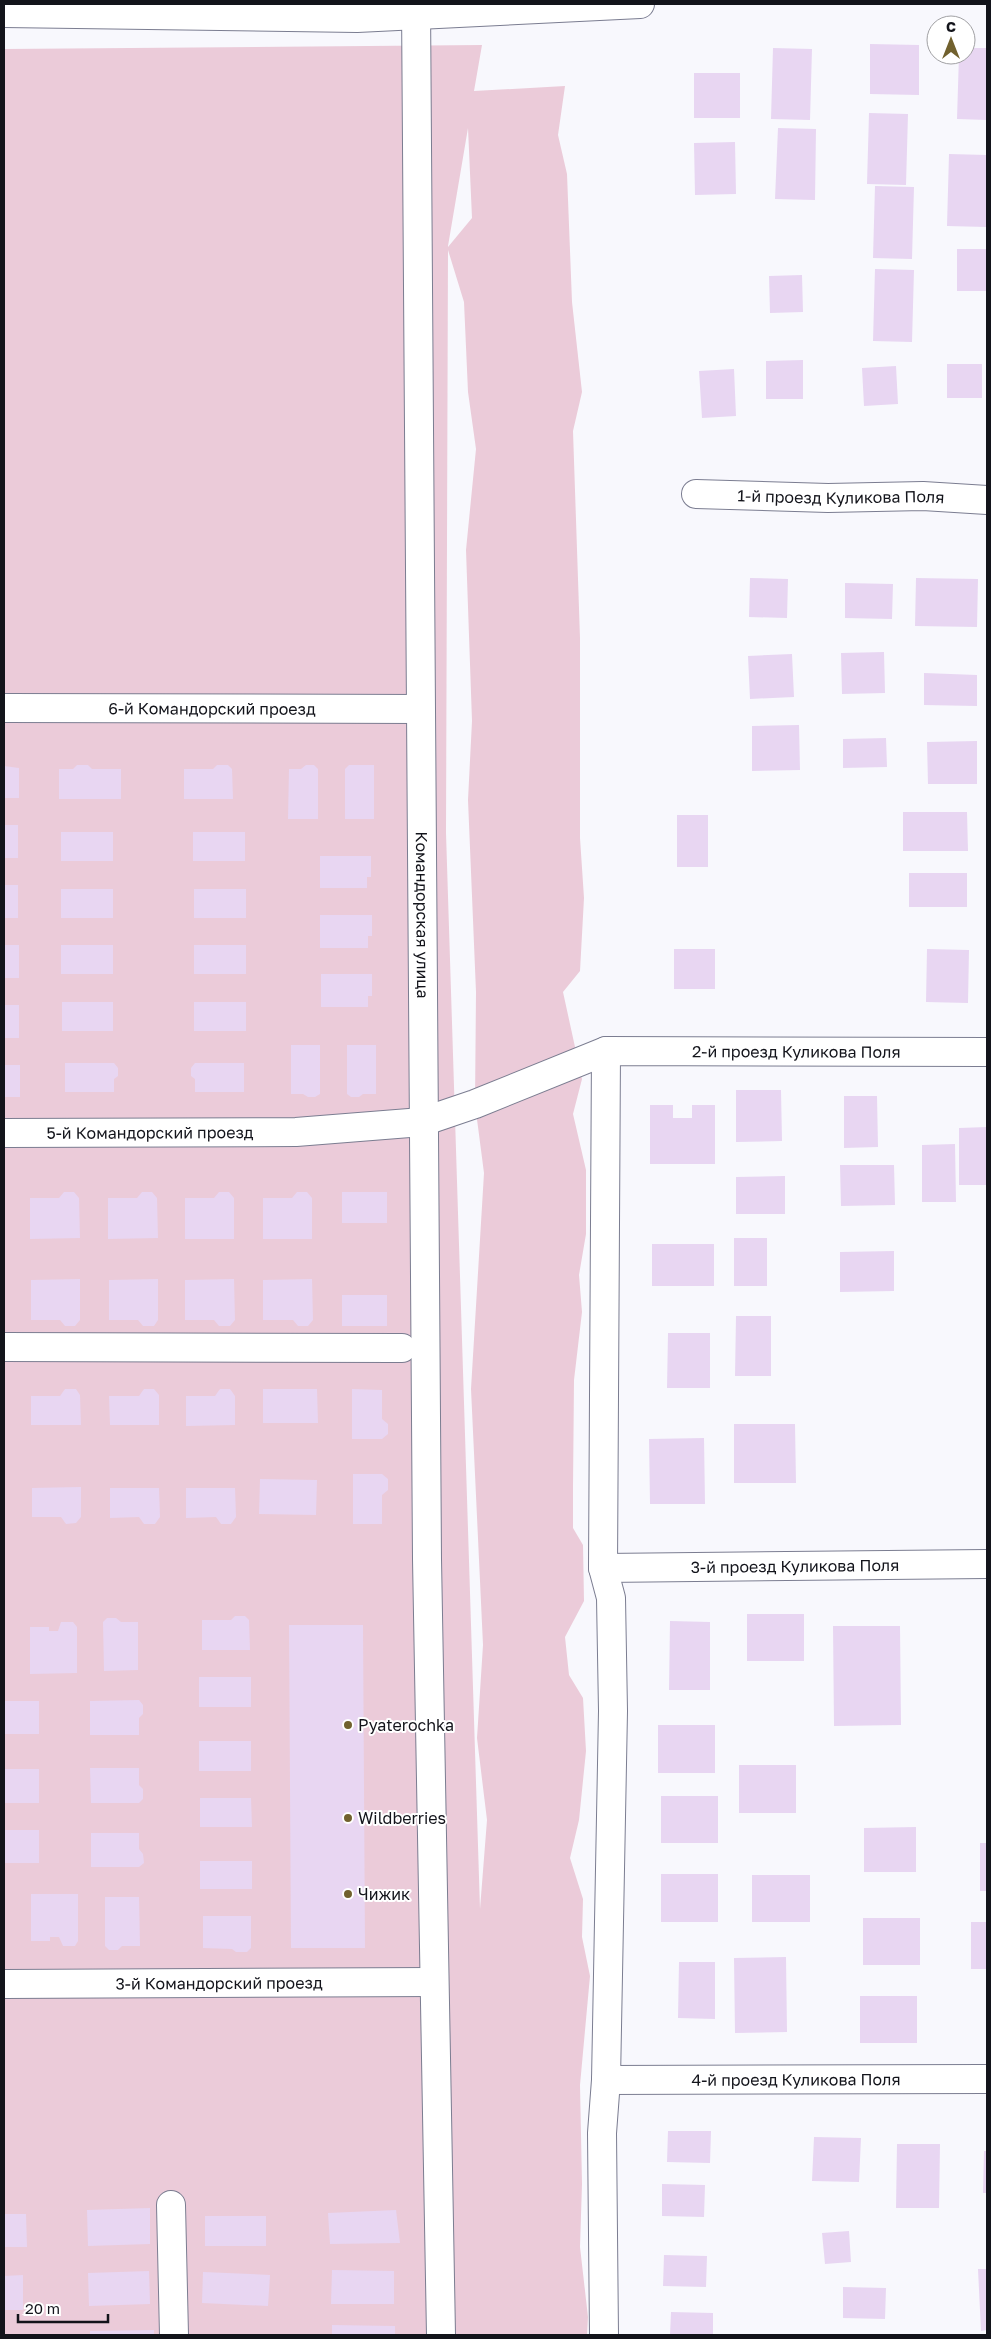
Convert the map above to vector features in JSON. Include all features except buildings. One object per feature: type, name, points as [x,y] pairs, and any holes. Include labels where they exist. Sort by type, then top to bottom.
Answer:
[{"type":"street","points":[[4,13],[357,18],[416,9],[508,12],[640,4]]},
{"type":"street","name":"Командорская улица","points":[[416,9],[422,1122],[441,2335]]},
{"type":"street","name":"1-й проезд Куликова Поля","points":[[696,494],[828,498],[923,496],[987,500]]},
{"type":"street","name":"6-й Командорский проезд","points":[[4,708],[420,709]]},
{"type":"street","points":[[604,2335],[602,2133],[606,2080],[613,1711],[611,1598],[603,1568],[606,1051]]},
{"type":"street","name":"5-й Командорский проезд","points":[[4,1133],[296,1132],[422,1122],[474,1104],[606,1051]]},
{"type":"street","name":"2-й проезд Куликова Поля","points":[[606,1051],[987,1052]]},
{"type":"street","points":[[4,1347],[402,1348]]},
{"type":"street","name":"3-й проезд Куликова Поля","points":[[603,1568],[987,1564]]},
{"type":"street","name":"3-й Командорский проезд","points":[[4,1984],[434,1982]]},
{"type":"street","name":"4-й проезд Куликова Поля","points":[[606,2080],[987,2078]]},
{"type":"street","points":[[171,2204],[174,2335]]},
{"type":"shaded area","points":[[482,45],[474,91],[565,86],[558,135],[567,174],[572,302],[582,392],[573,431],[580,638],[580,838],[584,898],[580,971],[563,992],[582,1079],[573,1114],[586,1170],[586,1234],[579,1275],[582,1312],[574,1380],[573,1487],[573,1528],[583,1545],[584,1601],[565,1637],[569,1675],[583,1698],[586,1751],[579,1820],[570,1858],[583,1899],[582,1937],[590,1976],[580,2085],[582,2184],[580,2247],[588,2317],[587,2335],[4,2335],[4,49]],"holes":[[[468,128],[472,218],[448,247],[448,246]],[[448,250],[464,302],[468,392],[476,449],[466,550],[472,721],[468,800],[476,992],[475,1104],[484,1173],[471,1389],[483,1645],[477,1738],[487,1820],[480,1909],[446,833]]]},
{"type":"place","name":"Pyaterochka","points":[[348,1725]]},
{"type":"place","name":"Wildberries","points":[[348,1818]]},
{"type":"place","name":"Чижик","points":[[348,1894]]}]
